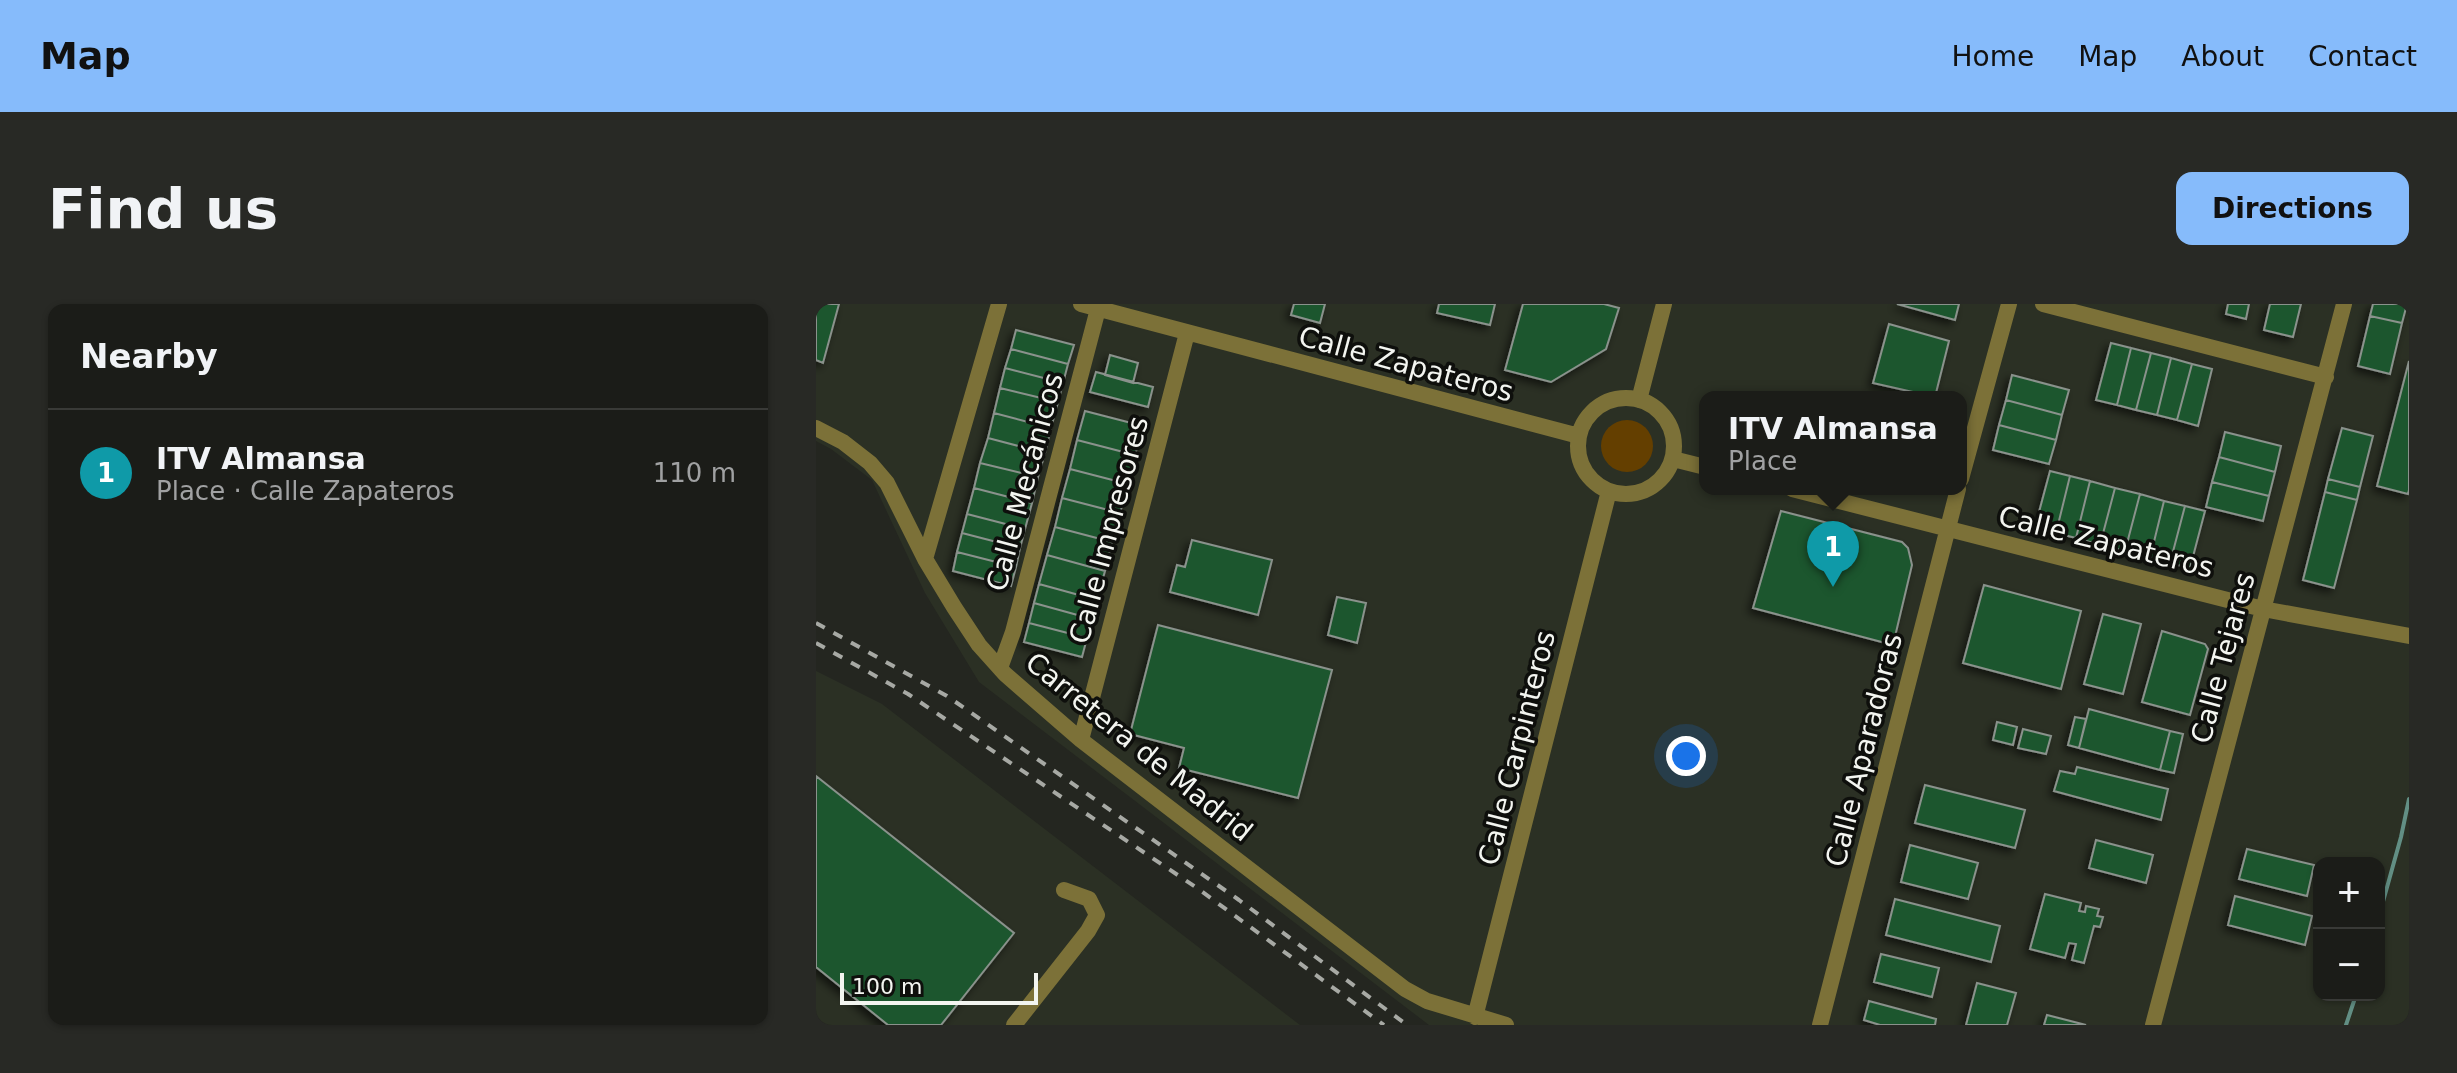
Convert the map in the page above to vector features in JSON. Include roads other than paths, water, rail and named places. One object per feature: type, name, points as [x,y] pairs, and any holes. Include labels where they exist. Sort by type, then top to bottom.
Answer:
[{"type":"street","points":[[925,559],[999,304]]},
{"type":"street","name":"Calle Zapateros","points":[[1081,304],[1579,436]]},
{"type":"street","points":[[1639,400],[1664,304]]},
{"type":"street","points":[[1967,457],[2009,304]]},
{"type":"street","points":[[2043,304],[2326,377]]},
{"type":"street","name":"Calle Tejares","points":[[2153,1025],[2344,304]]},
{"type":"street","name":"Calle Mecánicos","points":[[1000,668],[1013,632],[1098,309]]},
{"type":"street","name":"Calle Impresores","points":[[1081,740],[1187,333]]},
{"type":"street","points":[[1626,398],[1639,400],[1655,407],[1665,417],[1675,444],[1673,459],[1655,485],[1641,492],[1625,494],[1609,491],[1588,475],[1581,463],[1579,436],[1585,421],[1596,409],[1610,401],[1626,398]]},
{"type":"street","name":"Carretera de Madrid","points":[[816,428],[843,442],[879,473],[902,509],[925,559],[979,645],[1000,668],[1081,740],[1405,989],[1427,1001],[1506,1025]]},
{"type":"street","points":[[1673,459],[1699,466]]},
{"type":"street","name":"Calle Carpinteros","points":[[1475,1017],[1609,491]]},
{"type":"street","name":"Calle Zapateros","points":[[1816,495],[2263,609],[2409,636]]},
{"type":"street","name":"Calle Aparadoras","points":[[1820,1025],[1956,495]]},
{"type":"street","points":[[1014,1025],[1088,931],[1097,915],[1089,899],[1064,890]]},
{"type":"waterway","points":[[2385,894],[2409,799]]},
{"type":"waterway","points":[[2346,1025],[2354,1001]]},
{"type":"railway","points":[[816,623],[947,696],[1239,900],[1407,1025]]},
{"type":"railway","points":[[816,643],[908,694],[1197,888],[1384,1025]]},
{"type":"place","name":"ITV Almansa","points":[[1833,587]]}]
